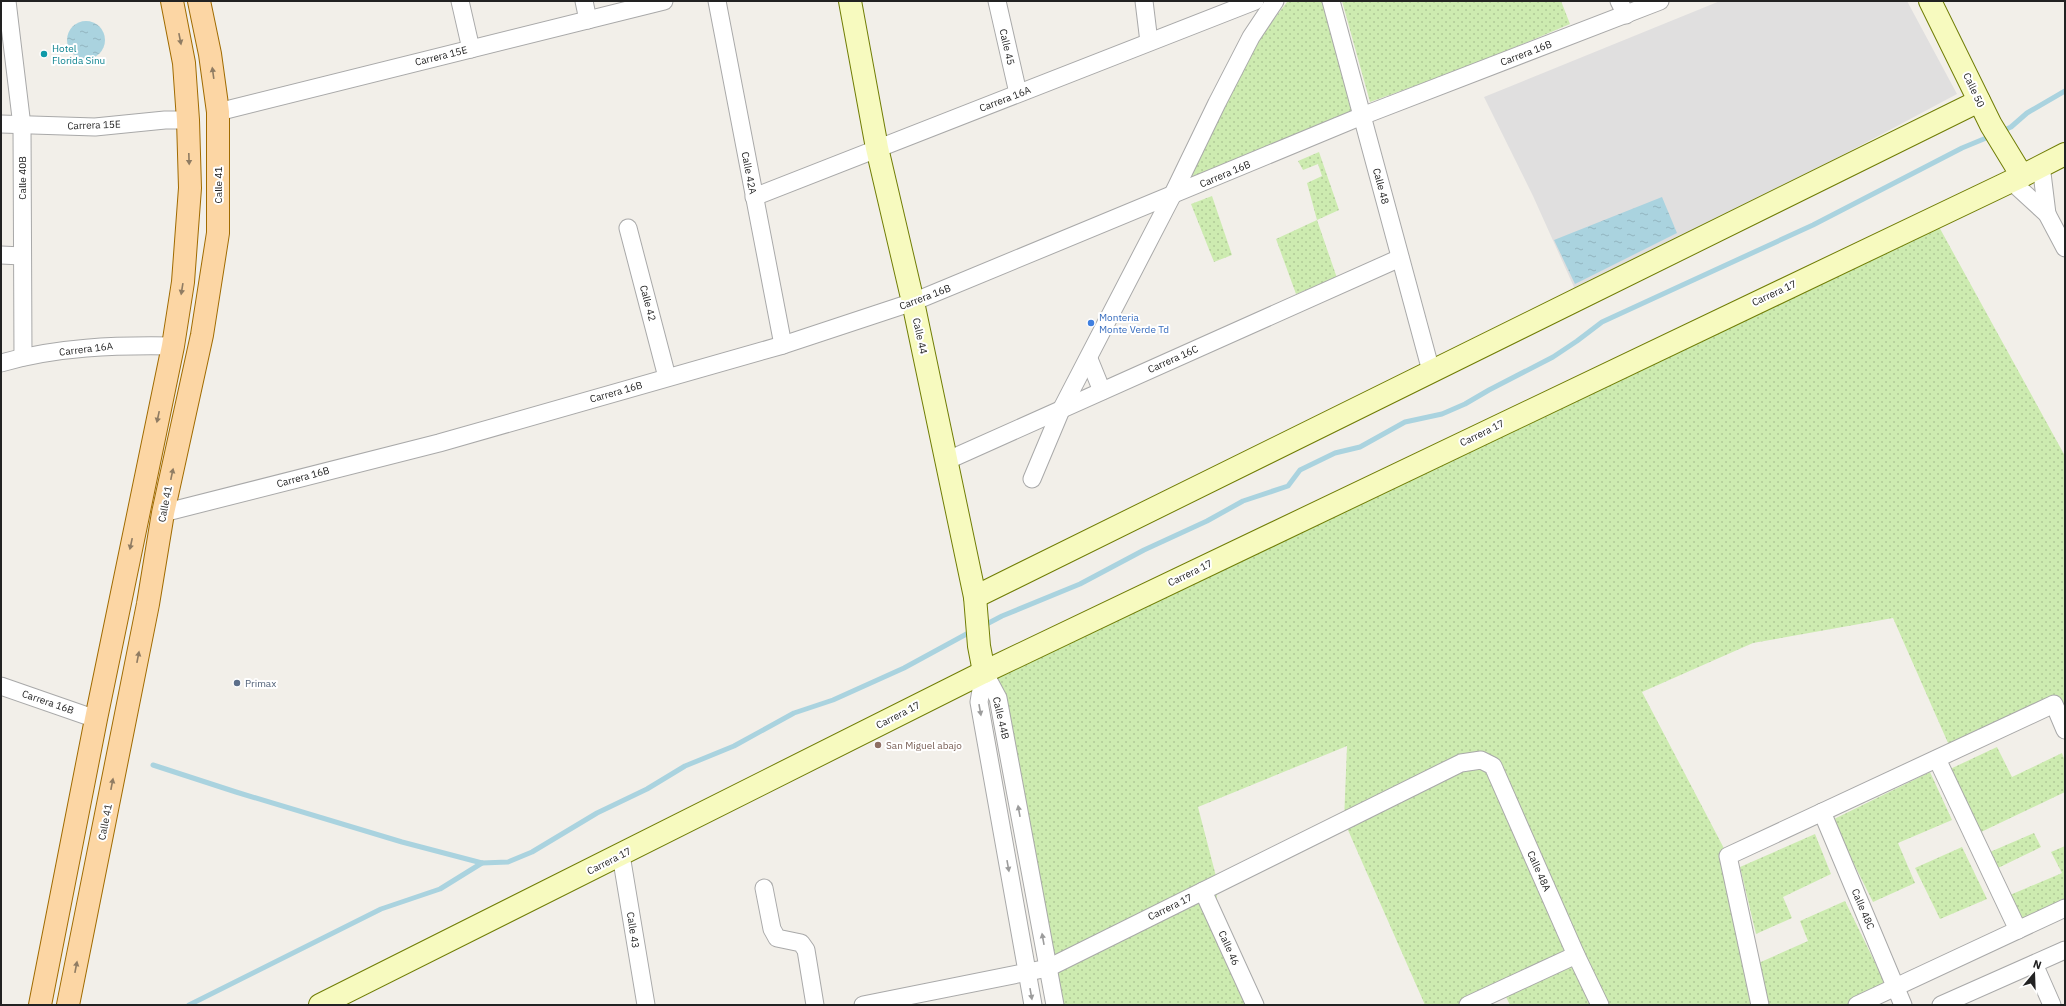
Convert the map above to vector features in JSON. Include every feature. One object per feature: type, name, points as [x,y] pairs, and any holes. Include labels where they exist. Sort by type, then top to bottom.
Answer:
[{"type":"main road","points":[[40,1005],[96,719],[173,346],[183,282],[190,188],[188,120],[184,63],[172,1]]},
{"type":"main road","name":"Calle 41","points":[[68,1005],[147,611],[163,513],[202,335],[218,233],[218,112],[210,54],[199,1]]},
{"type":"street","name":"Calle 40B","points":[[6,1],[22,126],[23,357]]},
{"type":"street","points":[[460,1],[471,49]]},
{"type":"street","points":[[584,1],[588,20]]},
{"type":"street","name":"Carrera 15E","points":[[218,112],[664,1]]},
{"type":"street","name":"Calle 42A","points":[[717,1],[783,345]]},
{"type":"street","name":"Calle 44","points":[[850,1],[877,148],[913,302],[975,602],[979,646],[984,672]]},
{"type":"street","name":"Calle 45","points":[[997,1],[1018,93]]},
{"type":"street","points":[[1144,1],[1150,42]]},
{"type":"street","name":"Carrera 16A","points":[[754,197],[1255,1]]},
{"type":"street","points":[[1032,479],[1061,410],[1089,359],[1172,196],[1217,103],[1251,37],[1275,1]]},
{"type":"street","name":"Calle 48","points":[[1331,1],[1431,371]]},
{"type":"street","name":"Carrera 16B","points":[[163,513],[439,442],[783,345],[913,302],[1623,8],[1660,1]]},
{"type":"street","name":"Calle 50","points":[[1930,1],[2006,152],[2017,178]]},
{"type":"street","points":[[975,602],[1431,371],[1979,101]]},
{"type":"street","name":"Carrera 15E","points":[[1,124],[22,126],[95,127],[165,120],[188,120]]},
{"type":"street","name":"Carrera 17","points":[[320,1005],[984,672],[2065,154]]},
{"type":"street","points":[[2041,166],[2047,214]]},
{"type":"street","points":[[2017,178],[2047,214],[2065,248]]},
{"type":"street","name":"Calle 42","points":[[628,228],[667,377]]},
{"type":"street","points":[[1,255],[22,256]]},
{"type":"street","name":"Carrera 16C","points":[[946,461],[1400,258]]},
{"type":"street","name":"Carrera 16A","points":[[1,363],[23,357],[119,346],[173,346]]},
{"type":"street","points":[[1089,359],[1102,391]]},
{"type":"street","name":"Calle 44B","points":[[984,672],[998,698],[1055,1005]]},
{"type":"street","name":"Calle 44B","points":[[984,672],[979,702],[1033,1005]]},
{"type":"street","name":"Carrera 16B","points":[[1,686],[96,719]]},
{"type":"street","points":[[1760,1005],[1728,856],[2054,704],[2065,730]]},
{"type":"street","points":[[985,738],[1005,733]]},
{"type":"street","points":[[1937,759],[2018,930]]},
{"type":"street","name":"Calle 48A","points":[[1461,763],[1481,760],[1493,766],[1576,955],[1600,1005]]},
{"type":"street","name":"Carrera 17","points":[[863,1005],[893,1002],[1048,968],[1461,763]]},
{"type":"street","name":"Calle 48C","points":[[1822,812],[1903,1005]]},
{"type":"street","name":"Calle 43","points":[[621,855],[646,1005]]},
{"type":"street","points":[[764,888],[772,929],[777,938],[800,943],[806,950],[815,1005]]},
{"type":"street","name":"Calle 46","points":[[1203,891],[1255,1005]]},
{"type":"street","points":[[1857,1005],[2065,908]]},
{"type":"street","points":[[1941,1005],[2065,950]]},
{"type":"street","points":[[1468,1005],[1576,955]]},
{"type":"street","points":[[2034,964],[2052,1005]]},
{"type":"shaded area","points":[[1720,1],[1907,1],[1957,94],[1578,296],[1533,196],[1484,97]]},
{"type":"green space","points":[[1324,1],[1354,115],[1190,185],[1192,168],[1261,36],[1287,2]]},
{"type":"green space","points":[[1342,1],[1561,1],[1570,24],[1473,65],[1370,102]]},
{"type":"green space","points":[[1319,152],[1339,210],[1317,220],[1307,183],[1322,176],[1318,164],[1303,170],[1298,161]]},
{"type":"green space","points":[[1212,196],[1232,255],[1214,262],[1191,204]]},
{"type":"green space","points":[[1317,220],[1337,278],[1296,294],[1276,239]]},
{"type":"green space","points":[[1938,225],[2065,456],[2065,730],[2054,705],[1952,752],[1893,618],[1753,643],[1642,692],[1728,856],[1757,1005],[1510,1005],[1502,989],[1468,1005],[1425,1005],[1344,821],[1347,746],[1198,807],[1218,884],[1215,917],[1255,1005],[1050,1005],[984,672]]},
{"type":"green space","points":[[1997,747],[2012,777],[2062,753],[2065,761],[2065,792],[1979,833],[1948,770]]},
{"type":"green space","points":[[1930,772],[1952,820],[1898,843],[1915,883],[1873,902],[1832,820]]},
{"type":"green space","points":[[2034,833],[2041,847],[1998,868],[1990,852]]},
{"type":"green space","points":[[1815,834],[1831,874],[1783,897],[1792,918],[1756,934],[1740,867]]},
{"type":"green space","points":[[2065,846],[2065,903],[2021,923],[2010,895],[2062,873],[2051,852]]},
{"type":"green space","points":[[1962,847],[1987,899],[1940,919],[1915,868]]},
{"type":"green space","points":[[1845,901],[1886,985],[1846,1005],[1763,1005],[1754,965],[1808,941],[1800,921]]},
{"type":"water","points":[[86,21],[96,24],[102,30],[105,40],[102,50],[96,56],[86,59],[76,56],[70,50],[67,40],[70,30],[76,24]]},
{"type":"water","points":[[1662,197],[1677,233],[1575,284],[1554,240]]},
{"type":"waterway","points":[[2000,132],[2011,127],[2027,113],[2065,91]]},
{"type":"waterway","points":[[983,626],[1002,616],[1080,584],[1144,550],[1207,521],[1243,501],[1288,486],[1300,470],[1335,453],[1360,447],[1405,422],[1442,414],[1465,404],[1553,357],[1602,322],[1813,225],[1962,148],[1991,136]]},
{"type":"waterway","points":[[153,765],[236,792],[402,842],[482,863],[508,862],[532,852],[597,813],[647,789],[685,766],[734,746],[794,713],[833,700],[904,668],[972,631]]},
{"type":"waterway","points":[[189,1005],[381,909],[440,889],[482,863]]},
{"type":"place","name":"Hotel Florida Sinu","points":[[44,54]]},
{"type":"place","name":"Monteria Monte Verde Td","points":[[1091,323]]},
{"type":"place","name":"Primax","points":[[237,683]]},
{"type":"place","name":"San Miguel abajo","points":[[878,745]]}]
